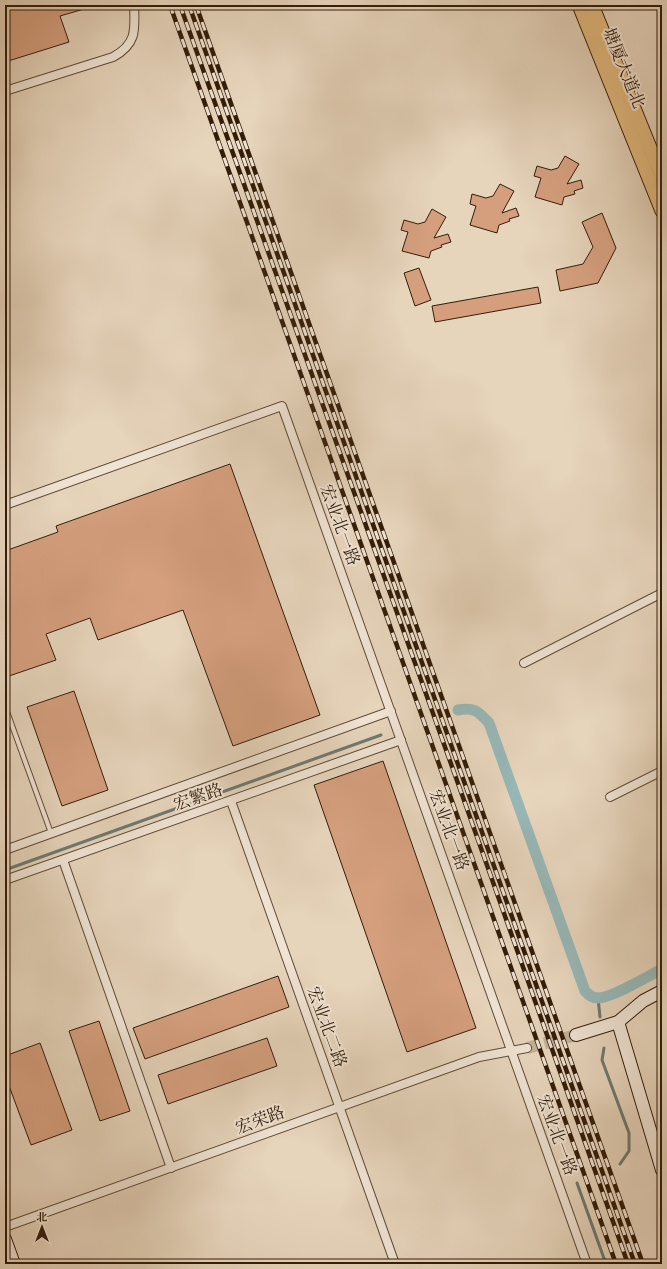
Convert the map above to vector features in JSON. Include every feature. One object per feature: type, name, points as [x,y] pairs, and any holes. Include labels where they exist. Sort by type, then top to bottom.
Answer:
[{"type":"main road","name":"塘厦大道北","points":[[579,5],[662,211]]},
{"type":"main road","name":"塘厦大道北","points":[[592,5],[662,177]]},
{"type":"street","points":[[5,91],[113,57],[121,52],[128,45],[133,36],[135,27],[134,5]]},
{"type":"street","name":"宏业北一路","points":[[5,505],[282,406],[587,1264]]},
{"type":"street","points":[[524,663],[662,593]]},
{"type":"street","points":[[5,850],[391,711]]},
{"type":"street","name":"宏繁路","points":[[5,880],[401,740]]},
{"type":"street","points":[[610,797],[662,771]]},
{"type":"street","name":"宏业北二路","points":[[231,801],[395,1264]]},
{"type":"street","points":[[63,860],[170,1168]]},
{"type":"street","points":[[576,1035],[618,1022],[643,1001],[662,991]]},
{"type":"street","points":[[618,1022],[662,1170]]},
{"type":"street","name":"宏荣路","points":[[5,1227],[479,1057],[527,1048]]},
{"type":"street","points":[[5,1239],[14,1264]]},
{"type":"lane","points":[[5,706],[51,833]]},
{"type":"building","points":[[5,5],[90,5],[91,7],[60,16],[69,42],[5,62]]},
{"type":"building","points":[[565,156],[579,164],[567,184],[581,180],[583,188],[574,191],[575,194],[564,197],[562,205],[535,197],[541,178],[534,176],[537,166],[551,170],[558,168]]},
{"type":"building","points":[[500,184],[514,191],[502,213],[516,208],[519,216],[509,219],[510,221],[499,225],[497,233],[470,225],[476,206],[470,204],[472,194],[486,198],[493,196]]},
{"type":"building","points":[[432,209],[446,217],[434,238],[448,234],[451,242],[441,245],[442,247],[431,251],[429,258],[402,251],[408,232],[401,230],[404,220],[418,224],[425,222]]},
{"type":"building","points":[[602,213],[616,248],[598,283],[560,291],[556,270],[583,264],[593,247],[582,222]]},
{"type":"building","points":[[419,268],[431,300],[415,306],[404,273]]},
{"type":"building","points":[[538,287],[541,303],[435,322],[432,306]]},
{"type":"building","points":[[230,464],[320,715],[233,746],[183,610],[98,640],[90,618],[46,634],[56,660],[9,676],[5,664],[5,551],[58,532],[56,526]]},
{"type":"building","points":[[74,691],[108,790],[62,806],[27,707]]},
{"type":"building","points":[[383,761],[476,1028],[407,1052],[314,785]]},
{"type":"building","points":[[278,976],[289,1007],[145,1059],[133,1028]]},
{"type":"building","points":[[99,1021],[130,1111],[100,1121],[69,1031]]},
{"type":"building","points":[[267,1038],[277,1066],[168,1104],[158,1075]]},
{"type":"building","points":[[40,1043],[72,1130],[31,1145],[5,1075],[5,1056]]},
{"type":"waterway","points":[[458,710],[468,709],[475,711],[482,715],[489,723],[585,991],[594,997],[604,997],[621,991],[662,969]]},
{"type":"waterway","points":[[5,870],[381,735]]},
{"type":"waterway","points":[[598,998],[600,1017]]},
{"type":"waterway","points":[[604,1048],[602,1060],[629,1133],[629,1151],[620,1164]]},
{"type":"waterway","points":[[577,1183],[606,1264]]},
{"type":"tunnel","points":[[527,1048],[576,1035]]},
{"type":"railway","points":[[170,5],[616,1264]]},
{"type":"railway","points":[[180,5],[628,1264]]},
{"type":"railway","points":[[189,5],[635,1264]]},
{"type":"railway","points":[[196,5],[643,1264]]}]
